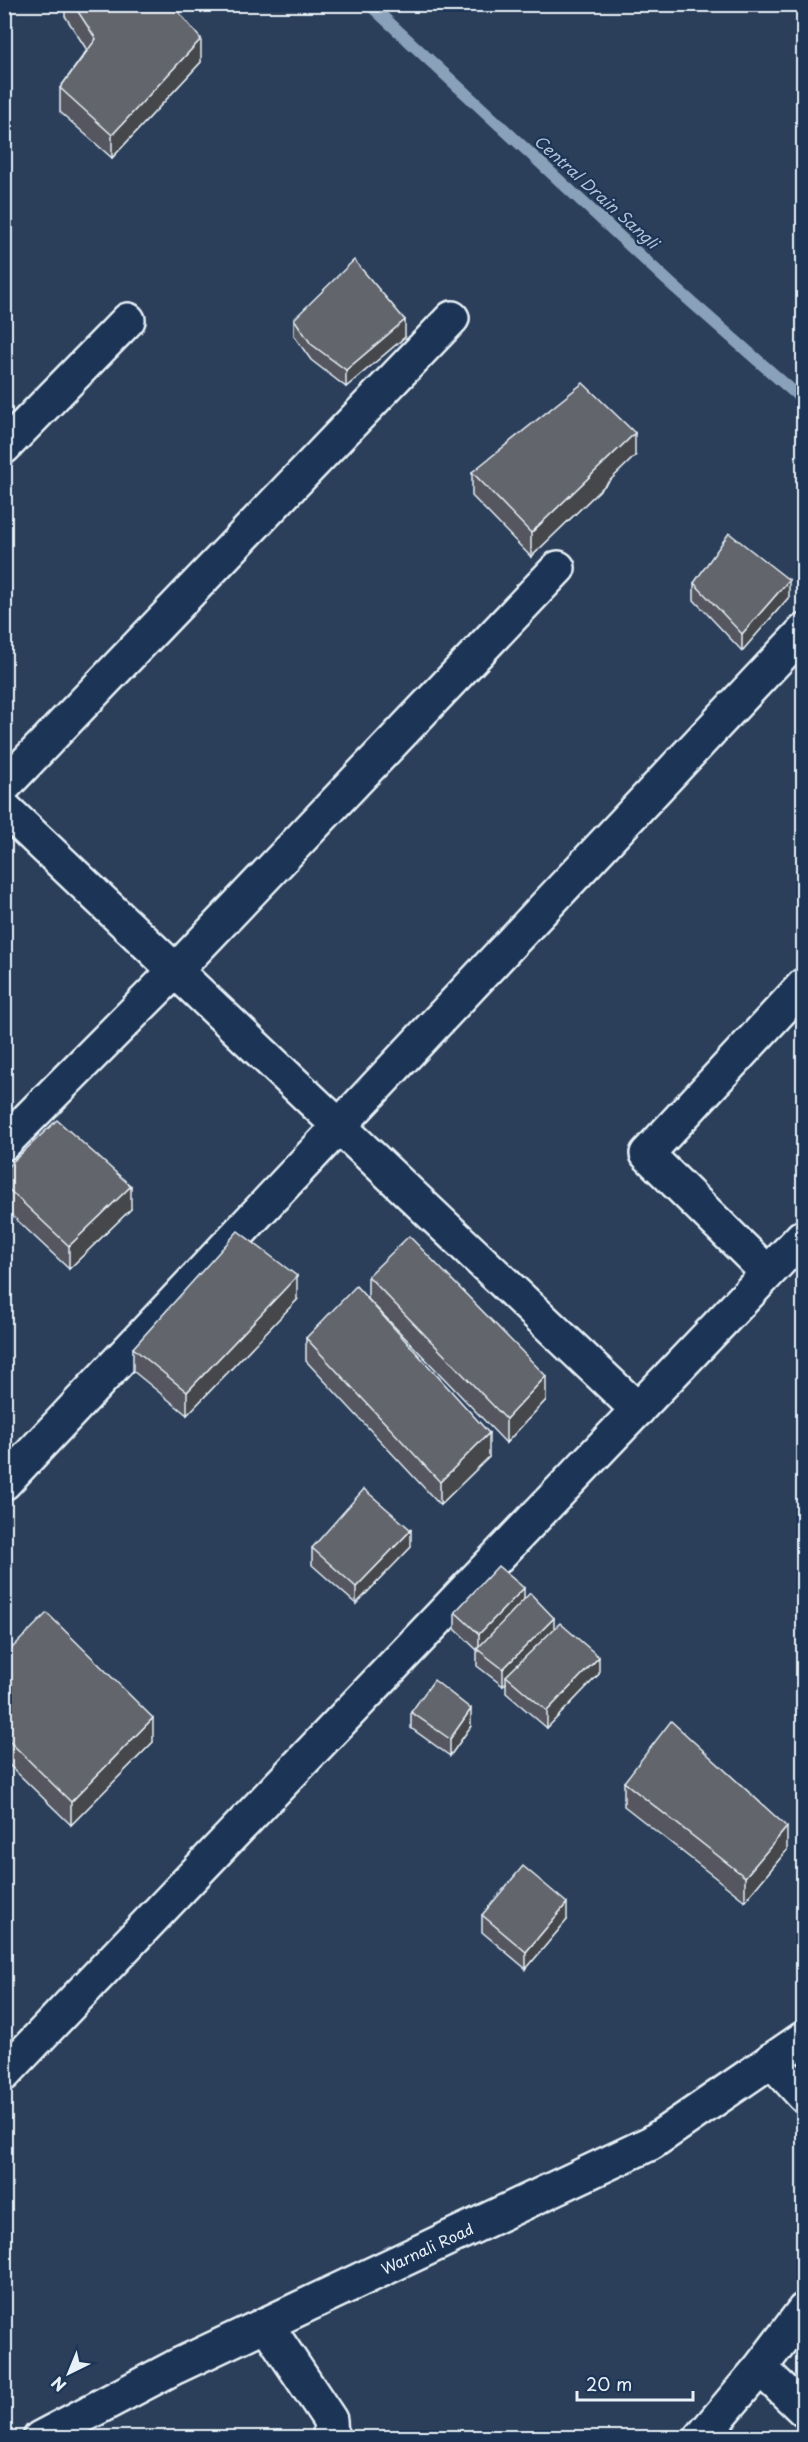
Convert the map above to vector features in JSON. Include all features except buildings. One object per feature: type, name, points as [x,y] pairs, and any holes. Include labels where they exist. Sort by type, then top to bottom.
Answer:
[{"type":"street","points":[[4,786],[452,318]]},
{"type":"street","points":[[4,447],[129,320]]},
{"type":"street","points":[[4,1143],[176,970],[558,568]]},
{"type":"street","points":[[4,1483],[804,631]]},
{"type":"street","points":[[4,808],[638,1410]]},
{"type":"street","points":[[768,1273],[647,1155],[804,985]]},
{"type":"street","points":[[4,2074],[801,1238],[804,1239]]},
{"type":"street","name":"Warnali Road","points":[[40,2438],[175,2367],[651,2143],[804,2038]]},
{"type":"street","points":[[771,2060],[804,2096]]},
{"type":"street","points":[[701,2438],[760,2368],[804,2310]]},
{"type":"street","points":[[267,2324],[330,2420],[331,2438]]},
{"type":"street","points":[[760,2368],[804,2410]]},
{"type":"waterway","name":"Central Drain Sangli","points":[[369,4],[671,284],[804,401]]}]
